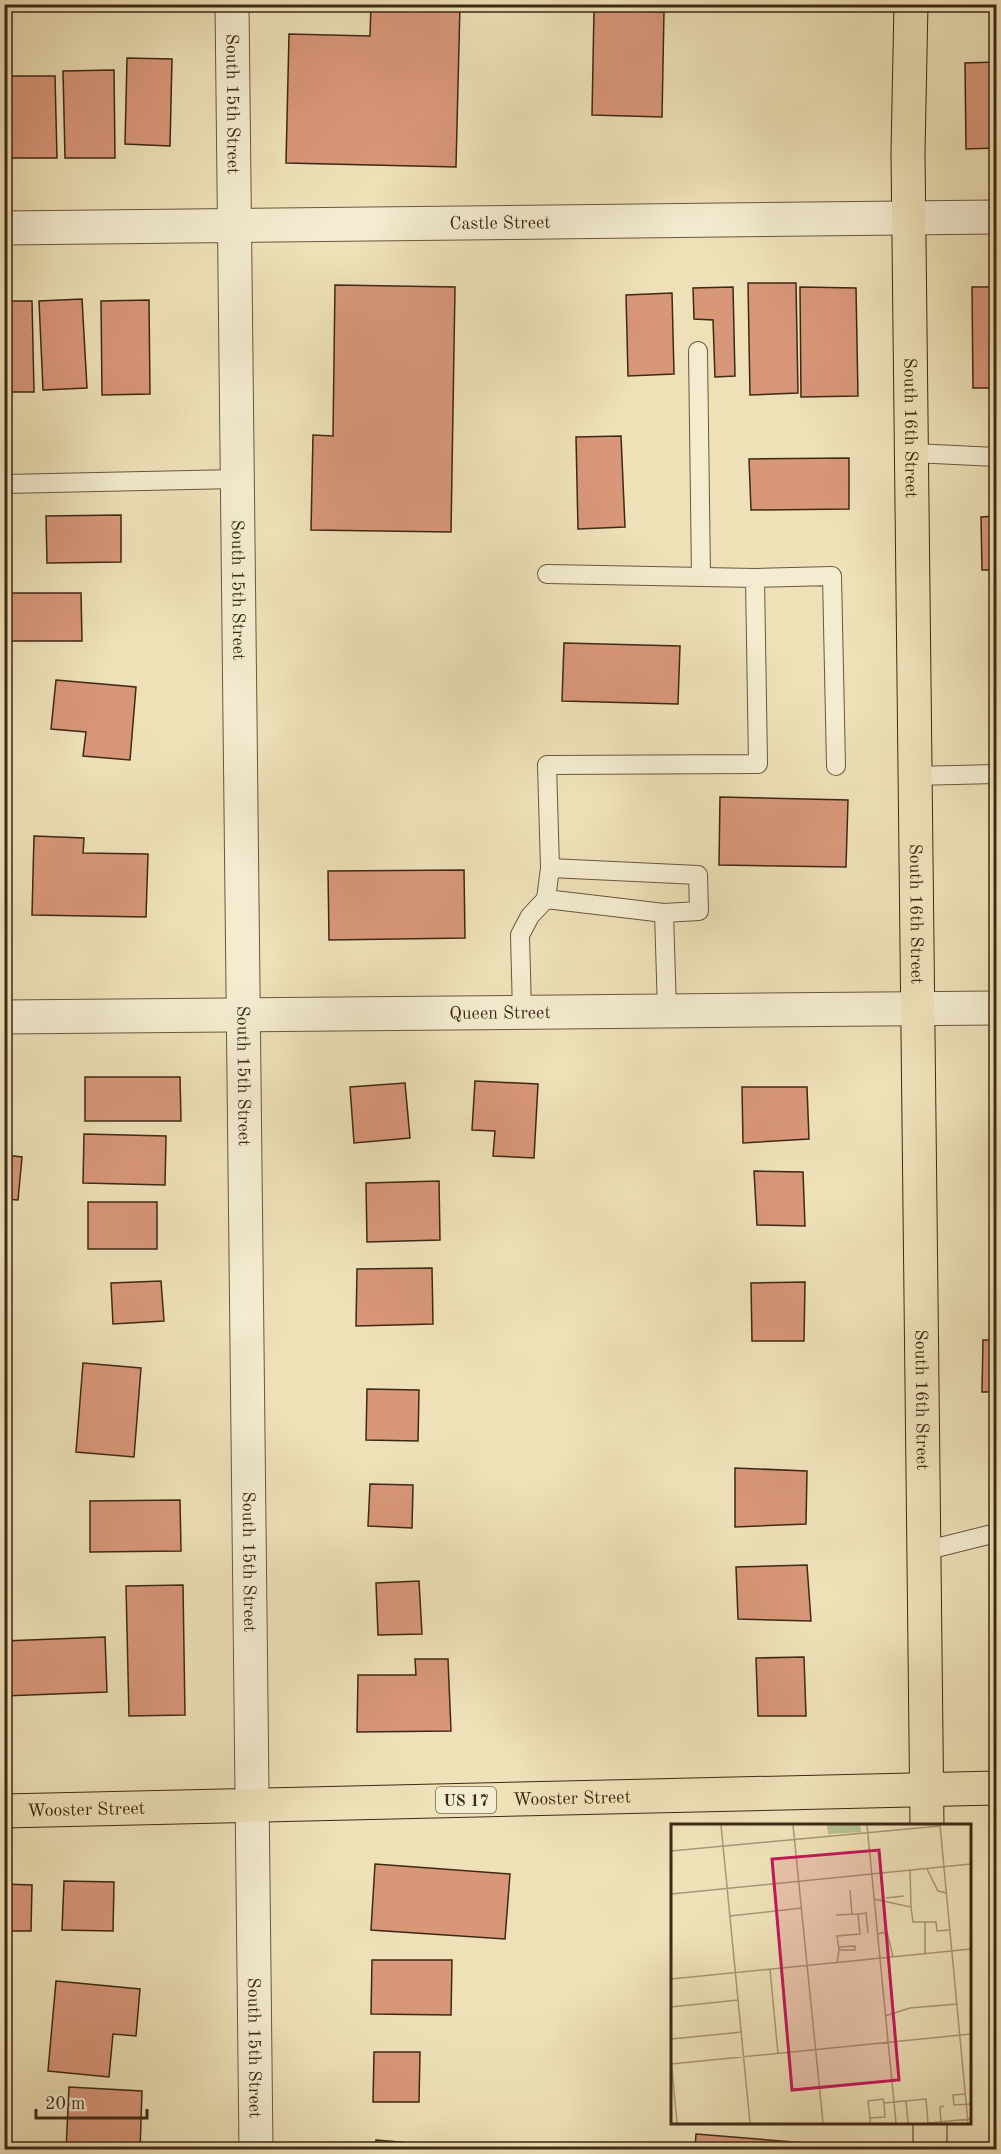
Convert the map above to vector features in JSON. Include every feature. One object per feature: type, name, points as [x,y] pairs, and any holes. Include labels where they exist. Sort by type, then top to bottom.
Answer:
[{"type":"main road","name":"South 16th Street","points":[[911,4],[910,218],[914,453],[914,776],[927,1824]]},
{"type":"main road","name":"Wooster Street","points":[[4,1811],[996,1788]]},
{"type":"main road","points":[[930,2124],[930,2150]]},
{"type":"street","name":"South 15th Street","points":[[232,4],[232,226],[237,479],[241,1015],[246,1250],[256,2150]]},
{"type":"street","name":"Castle Street","points":[[4,228],[996,217]]},
{"type":"street","name":"Queen Street","points":[[4,1017],[996,1008]]},
{"type":"lane","points":[[698,351],[701,577]]},
{"type":"lane","points":[[914,453],[996,457]]},
{"type":"lane","points":[[4,484],[237,479]]},
{"type":"lane","points":[[547,574],[754,578],[832,576],[836,766]]},
{"type":"lane","points":[[522,1012],[520,935],[530,916],[546,899],[550,868],[547,765],[758,764],[754,578]]},
{"type":"lane","points":[[914,776],[996,774]]},
{"type":"lane","points":[[546,899],[664,913],[699,911],[698,875],[550,868]]},
{"type":"lane","points":[[664,913],[667,1011]]},
{"type":"lane","points":[[924,1551],[996,1533]]},
{"type":"building","points":[[371,4],[460,4],[456,167],[286,163],[289,34],[370,36]]},
{"type":"building","points":[[594,10],[664,12],[662,117],[592,115]]},
{"type":"building","points":[[127,58],[172,59],[170,146],[125,144]]},
{"type":"building","points":[[996,62],[996,148],[966,149],[965,63]]},
{"type":"building","points":[[114,70],[115,158],[65,158],[63,71]]},
{"type":"building","points":[[10,76],[55,76],[57,158],[11,158]]},
{"type":"building","points":[[748,283],[796,283],[798,393],[750,395]]},
{"type":"building","points":[[335,285],[455,287],[451,532],[311,530],[313,435],[333,436]]},
{"type":"building","points":[[733,287],[735,376],[715,377],[713,320],[694,319],[693,288]]},
{"type":"building","points":[[800,287],[856,288],[858,396],[801,397]]},
{"type":"building","points":[[972,287],[996,287],[996,388],[973,388]]},
{"type":"building","points":[[672,293],[674,374],[628,376],[626,295]]},
{"type":"building","points":[[82,299],[87,388],[43,390],[39,301]]},
{"type":"building","points":[[149,300],[150,394],[102,395],[101,301]]},
{"type":"building","points":[[4,301],[32,301],[34,392],[4,392]]},
{"type":"building","points":[[621,436],[625,527],[578,529],[576,437]]},
{"type":"building","points":[[849,458],[849,509],[751,510],[749,459]]},
{"type":"building","points":[[121,515],[121,562],[47,563],[46,516]]},
{"type":"building","points":[[996,516],[996,570],[982,570],[981,517]]},
{"type":"building","points":[[4,593],[81,593],[82,641],[4,641]]},
{"type":"building","points":[[991,620],[996,620],[996,675],[992,675]]},
{"type":"building","points":[[564,643],[680,646],[678,704],[562,701]]},
{"type":"building","points":[[56,680],[136,687],[130,760],[83,756],[86,732],[51,729]]},
{"type":"building","points":[[720,797],[848,800],[846,867],[719,865]]},
{"type":"building","points":[[34,836],[84,838],[83,853],[148,854],[146,917],[32,915]]},
{"type":"building","points":[[464,870],[465,938],[329,940],[328,871]]},
{"type":"building","points":[[85,1077],[180,1077],[181,1121],[85,1121]]},
{"type":"building","points":[[475,1081],[538,1084],[534,1158],[493,1156],[495,1131],[472,1130]]},
{"type":"building","points":[[405,1083],[410,1138],[354,1143],[350,1087]]},
{"type":"building","points":[[742,1087],[807,1087],[809,1139],[743,1143]]},
{"type":"building","points":[[4,1129],[7,1129],[5,1155],[22,1157],[18,1200],[4,1199]]},
{"type":"building","points":[[84,1134],[166,1136],[165,1185],[83,1183]]},
{"type":"building","points":[[754,1171],[803,1172],[805,1226],[757,1225]]},
{"type":"building","points":[[439,1181],[440,1240],[367,1242],[366,1183]]},
{"type":"building","points":[[88,1202],[157,1202],[157,1249],[88,1249]]},
{"type":"building","points":[[432,1268],[433,1324],[356,1326],[357,1269]]},
{"type":"building","points":[[161,1281],[164,1321],[113,1324],[111,1283]]},
{"type":"building","points":[[805,1282],[804,1341],[752,1341],[751,1283]]},
{"type":"building","points":[[983,1340],[996,1340],[996,1392],[982,1392]]},
{"type":"building","points":[[83,1363],[141,1368],[134,1457],[76,1452]]},
{"type":"building","points":[[367,1389],[419,1390],[418,1441],[366,1440]]},
{"type":"building","points":[[735,1468],[807,1471],[806,1524],[735,1527]]},
{"type":"building","points":[[370,1484],[413,1485],[412,1528],[368,1526]]},
{"type":"building","points":[[180,1500],[181,1551],[90,1552],[90,1501]]},
{"type":"building","points":[[807,1565],[811,1621],[738,1619],[736,1567]]},
{"type":"building","points":[[419,1581],[422,1634],[378,1635],[376,1583]]},
{"type":"building","points":[[183,1585],[185,1715],[129,1716],[126,1586]]},
{"type":"building","points":[[105,1637],[107,1692],[4,1696],[4,1641]]},
{"type":"building","points":[[804,1657],[806,1716],[758,1716],[756,1658]]},
{"type":"building","points":[[415,1659],[448,1659],[451,1731],[357,1732],[358,1675],[416,1675]]},
{"type":"building","points":[[993,1856],[996,1856],[996,1942],[992,1942]]},
{"type":"building","points":[[375,1864],[510,1874],[505,1939],[371,1930]]},
{"type":"building","points":[[64,1881],[114,1882],[113,1931],[62,1930]]},
{"type":"building","points":[[4,1884],[32,1885],[31,1931],[4,1931]]},
{"type":"building","points":[[372,1960],[452,1960],[451,2015],[371,2014]]},
{"type":"building","points":[[56,1981],[140,1989],[136,2036],[113,2034],[109,2077],[48,2071]]},
{"type":"building","points":[[374,2052],[420,2052],[419,2102],[373,2102]]},
{"type":"building","points":[[69,2087],[142,2091],[140,2150],[66,2150]]},
{"type":"building","points":[[696,2134],[805,2143],[804,2150],[695,2150]]},
{"type":"building","points":[[376,2140],[445,2146],[445,2150],[375,2150]]}]
